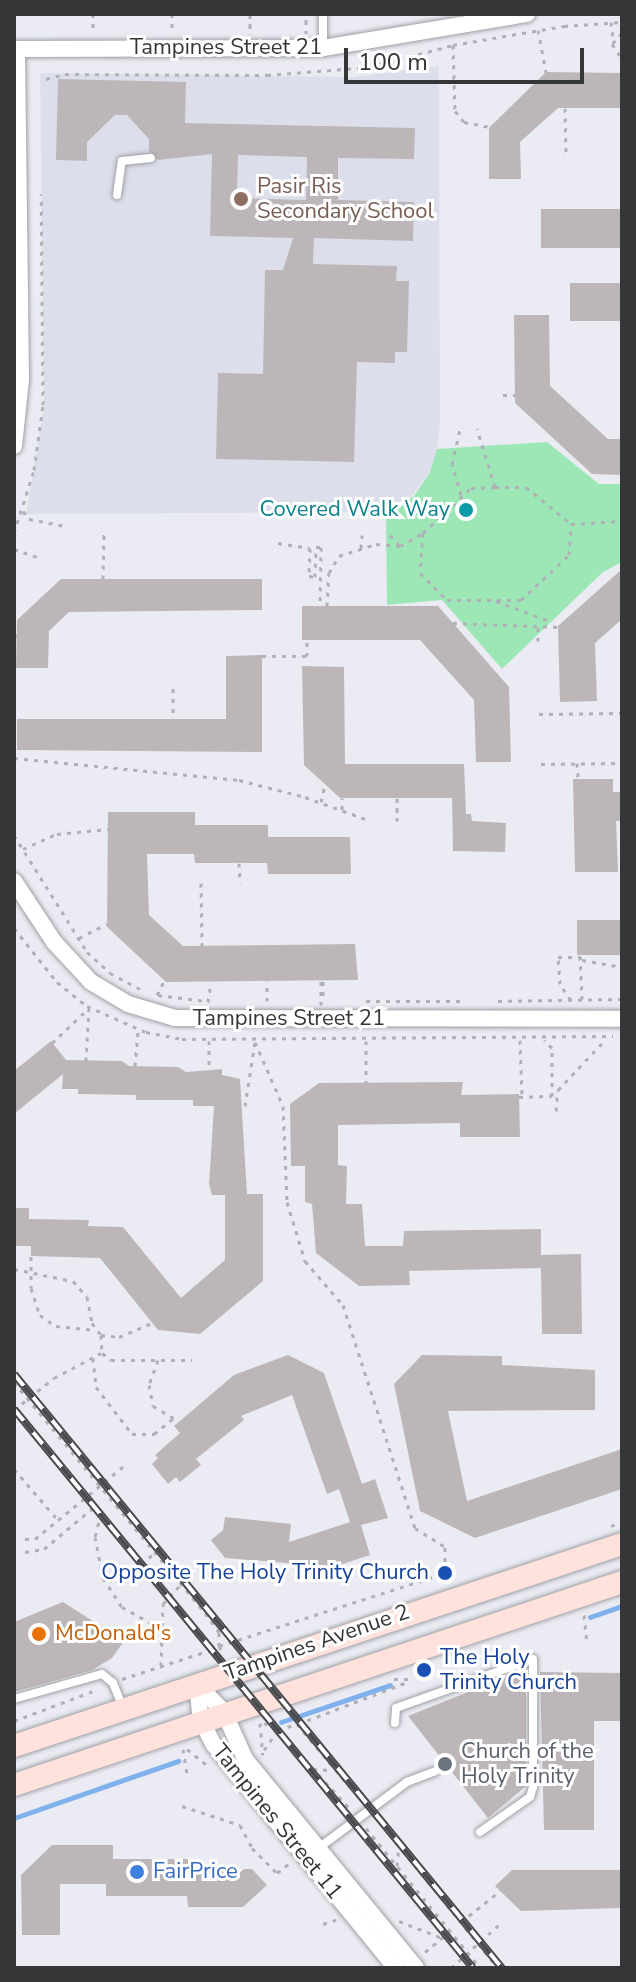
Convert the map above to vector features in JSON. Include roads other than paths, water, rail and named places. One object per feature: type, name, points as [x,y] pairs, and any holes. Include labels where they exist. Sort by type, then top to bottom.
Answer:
[{"type":"main road","name":"Tampines Avenue 2","points":[[14,1746],[448,1598],[622,1544]]},
{"type":"main road","name":"Tampines Avenue 2","points":[[14,1785],[224,1712],[622,1582]]},
{"type":"street","name":"Tampines Street 21","points":[[14,446],[21,379],[15,49],[323,48],[527,14]]},
{"type":"street","name":"Tampines Street 21","points":[[14,881],[47,933],[91,982],[128,1004],[175,1018],[622,1019]]},
{"type":"street","name":"Tampines Street 11","points":[[197,1684],[224,1712],[245,1759],[304,1860]]},
{"type":"street","name":"Tampines Street 11","points":[[197,1684],[201,1720],[214,1745],[304,1860],[408,1967]]},
{"type":"lane","points":[[323,14],[323,48]]},
{"type":"lane","points":[[117,195],[122,161],[151,158]]},
{"type":"lane","points":[[395,1723],[396,1708],[533,1659],[533,1787],[530,1797],[480,1832]]},
{"type":"lane","points":[[14,1699],[102,1674],[113,1683],[123,1709]]},
{"type":"lane","points":[[304,1860],[407,1782],[435,1771]]},
{"type":"waterway","points":[[590,1617],[622,1606]]},
{"type":"waterway","points":[[281,1722],[390,1685]]},
{"type":"waterway","points":[[14,1818],[178,1761]]},
{"type":"railway","points":[[14,1374],[502,1968]]},
{"type":"railway","points":[[14,1409],[473,1968]]},
{"type":"place","name":"Pasir Ris Secondary School","points":[[241,199]]},
{"type":"place","name":"Covered Walk Way","points":[[466,510]]},
{"type":"place","name":"Opposite The Holy Trinity Church","points":[[445,1573]]},
{"type":"place","name":"McDonald's","points":[[39,1634]]},
{"type":"place","name":"The Holy Trinity Church","points":[[424,1670]]},
{"type":"place","name":"Church of the Holy Trinity","points":[[445,1764]]},
{"type":"place","name":"FairPrice","points":[[137,1872]]}]
